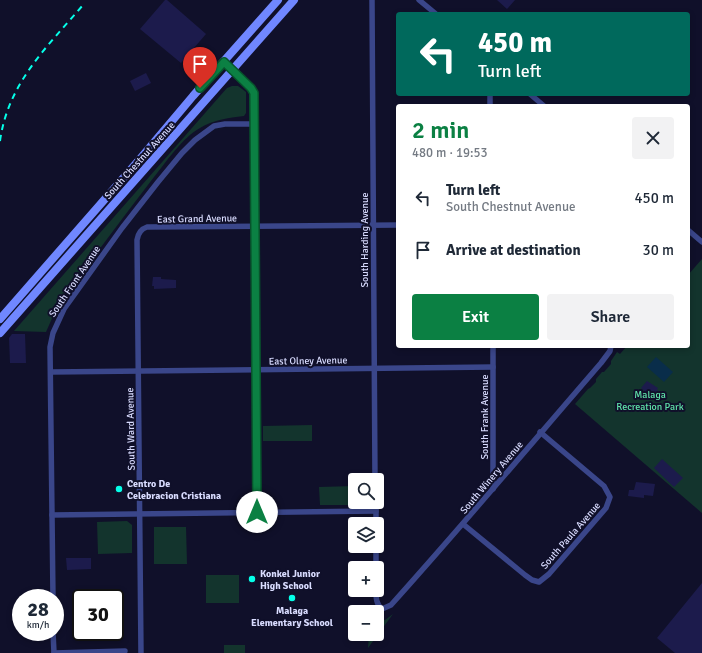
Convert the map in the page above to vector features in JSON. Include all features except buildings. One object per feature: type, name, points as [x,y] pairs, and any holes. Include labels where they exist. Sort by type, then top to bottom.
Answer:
[{"type":"main road","name":"South Chestnut Avenue","points":[[0,319],[278,0]]},
{"type":"main road","name":"South Chestnut Avenue","points":[[0,333],[294,0]]},
{"type":"street","name":"South Harding Avenue","points":[[372,0],[375,473]]},
{"type":"street","points":[[420,0],[434,12]]},
{"type":"street","points":[[224,62],[251,88],[254,93],[257,512]]},
{"type":"street","points":[[532,96],[542,104]]},
{"type":"street","name":"South Front Avenue","points":[[53,589],[50,346],[53,333],[61,315],[92,269],[182,153],[205,132],[214,126],[225,124],[254,124]]},
{"type":"street","name":"East Grand Avenue","points":[[141,231],[147,227],[396,224]]},
{"type":"street","name":"South Ward Avenue","points":[[141,231],[137,240],[141,653]]},
{"type":"street","points":[[690,232],[702,242]]},
{"type":"street","name":"South Frank Avenue","points":[[493,348],[493,489]]},
{"type":"street","name":"South Winery Avenue","points":[[376,597],[376,602],[382,609],[391,605],[493,489],[610,348]]},
{"type":"street","name":"East Olney Avenue","points":[[51,372],[493,367]]},
{"type":"street","name":"South Paula Avenue","points":[[463,524],[525,576],[539,582],[549,574],[606,508],[610,497],[604,486],[540,432]]},
{"type":"street","points":[[52,516],[376,511],[376,517]]},
{"type":"street","points":[[53,641],[54,653],[125,651]]},
{"type":"green space","points":[[238,86],[246,92],[246,113],[244,116],[215,121],[193,132],[175,150],[66,294],[57,307],[46,332],[14,331],[227,88]]},
{"type":"green space","name":"Malaga Recreation Park","points":[[702,259],[702,513],[575,404],[596,382],[596,379],[602,372],[604,372],[611,364],[611,361],[617,352],[620,354],[625,348],[690,348],[690,273]]},
{"type":"green space","points":[[312,425],[312,441],[263,441],[263,426]]},
{"type":"green space","points":[[348,486],[348,505],[320,505],[319,487]]},
{"type":"green space","points":[[127,521],[132,525],[132,553],[98,554],[97,522]]},
{"type":"green space","points":[[154,527],[186,527],[187,564],[154,564]]},
{"type":"green space","points":[[206,575],[239,575],[239,603],[206,603]]},
{"type":"green space","points":[[393,614],[384,626],[385,620]]},
{"type":"green space","points":[[368,641],[373,641],[368,648]]},
{"type":"green space","points":[[224,645],[245,645],[245,653],[224,653]]},
{"type":"water","points":[[656,357],[673,372],[664,382],[647,367]]},
{"type":"railway","points":[[0,141],[4,120],[11,101],[20,84],[43,51],[83,5]]},
{"type":"place","name":"Centro De Celebracion Cristiana","points":[[119,489]]},
{"type":"place","name":"Konkel Junior High School","points":[[252,579]]},
{"type":"place","name":"Malaga Elementary School","points":[[292,598]]},
{"type":"route","points":[[200,88],[224,62],[251,88],[254,93],[257,512]]}]
